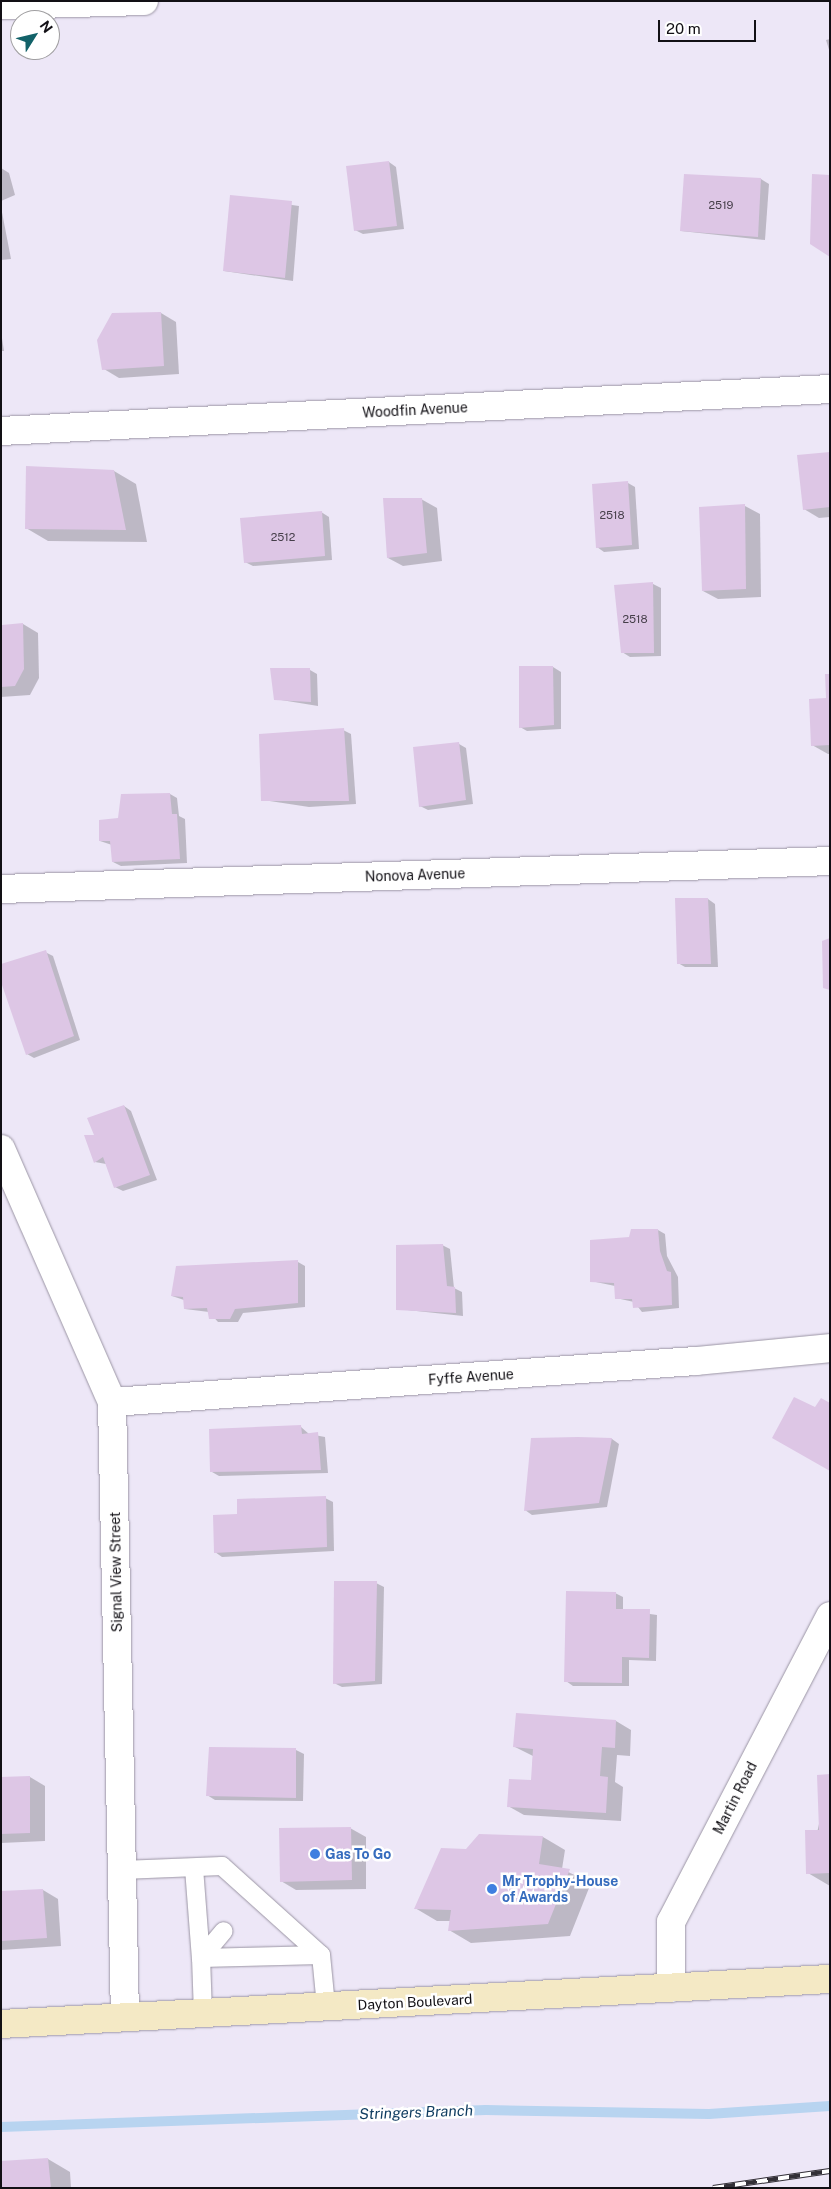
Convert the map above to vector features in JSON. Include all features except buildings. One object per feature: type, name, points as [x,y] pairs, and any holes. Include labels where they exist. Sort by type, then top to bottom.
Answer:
[{"type":"main road","name":"Dayton Boulevard","points":[[1,2024],[830,1979]]},
{"type":"street","points":[[1,5],[144,1]]},
{"type":"street","name":"Woodfin Avenue","points":[[1,431],[830,389]]},
{"type":"street","name":"Nonova Avenue","points":[[1,889],[830,861]]},
{"type":"street","name":"Signal View Street","points":[[1,1149],[112,1402],[125,2017]]},
{"type":"street","name":"Fyffe Avenue","points":[[112,1402],[696,1361],[830,1348]]},
{"type":"street","name":"Martin Road","points":[[671,1988],[670,1922],[830,1616]]},
{"type":"lane","points":[[122,1870],[222,1866],[252,1900],[322,1955],[326,2006]]},
{"type":"lane","points":[[194,1868],[203,2014]]},
{"type":"lane","points":[[201,1958],[224,1931]]},
{"type":"lane","points":[[201,1958],[322,1955]]},
{"type":"waterway","name":"Stringers Branch","points":[[1,2127],[486,2110],[709,2114],[830,2106]]},
{"type":"railway","points":[[713,2188],[830,2171]]},
{"type":"place","name":"Gas To Go","points":[[315,1854]]},
{"type":"place","name":"Mr Trophy-House of Awards","points":[[492,1889]]}]
